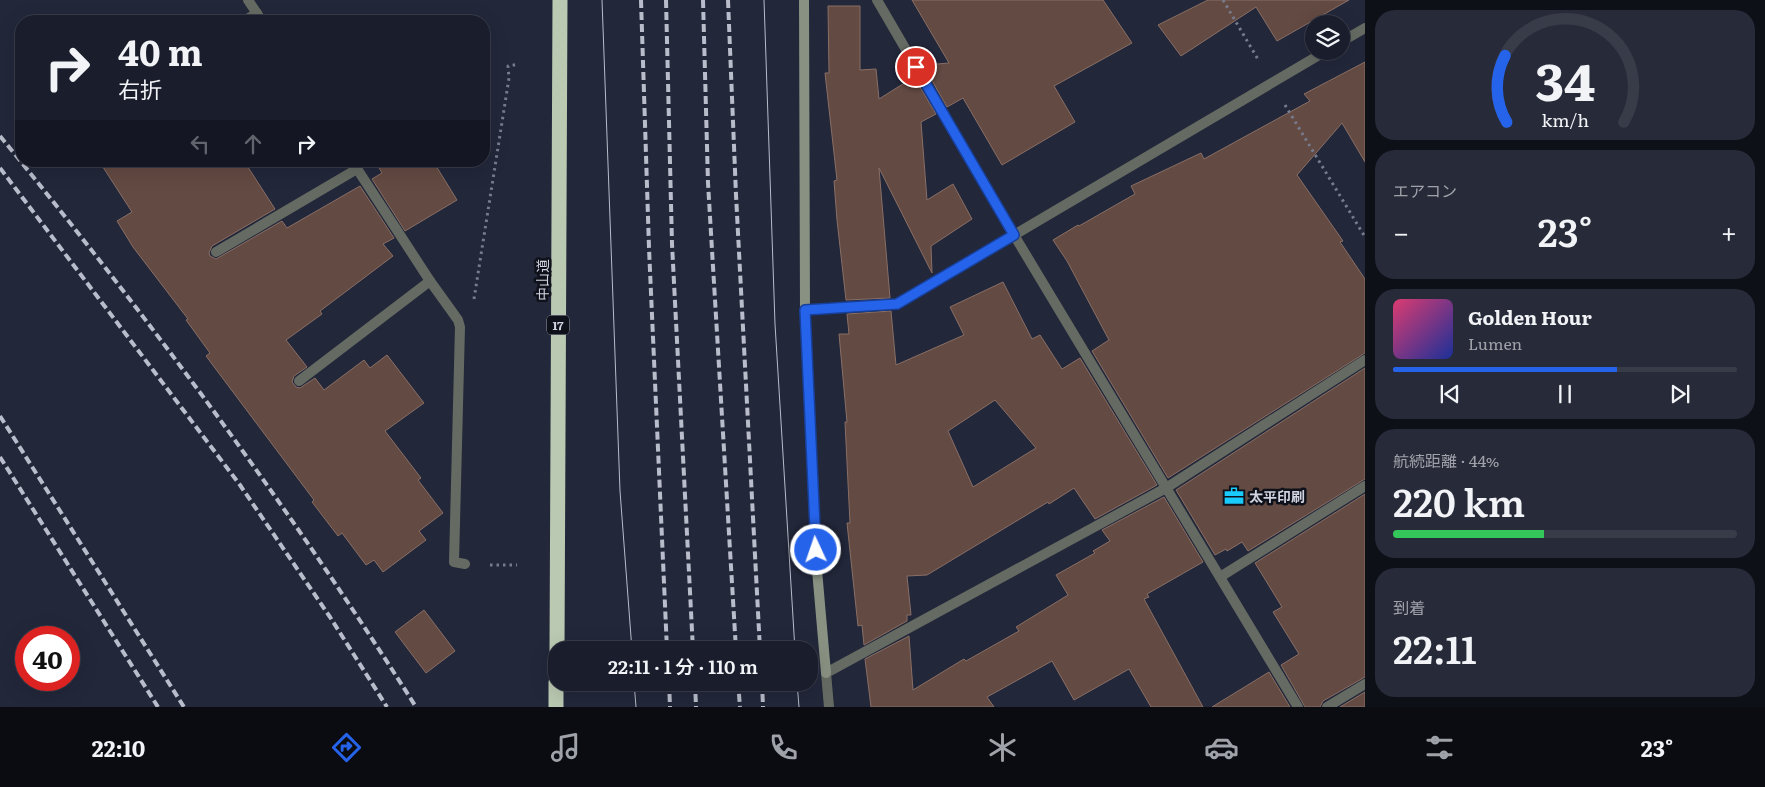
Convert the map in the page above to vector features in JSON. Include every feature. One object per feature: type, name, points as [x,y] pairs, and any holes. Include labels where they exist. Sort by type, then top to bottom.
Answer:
[{"type":"highway","name":"中山道","points":[[557,641],[560,0]]},
{"type":"highway","points":[[556,691],[556,707]]},
{"type":"street","points":[[248,0],[258,15]]},
{"type":"street","points":[[804,0],[805,310],[817,570],[829,707]]},
{"type":"street","points":[[877,0],[1014,235],[1298,707]]},
{"type":"street","points":[[1350,37],[1365,28]]},
{"type":"street","points":[[805,310],[897,304],[1311,60]]},
{"type":"street","points":[[216,252],[352,167]]},
{"type":"street","points":[[356,167],[430,281],[458,320],[460,327],[454,562],[465,564]]},
{"type":"street","points":[[299,381],[430,281]]},
{"type":"street","points":[[826,673],[1166,488],[1365,360]]},
{"type":"street","points":[[1220,577],[1365,486]]},
{"type":"street","points":[[1327,707],[1365,684]]},
{"type":"path","points":[[1223,0],[1365,237]]},
{"type":"path","points":[[476,287],[509,78],[508,66],[519,64]]},
{"type":"building","points":[[912,0],[1103,0],[1132,43],[1054,86],[1075,122],[1002,165],[963,98],[947,107],[926,70],[937,64],[949,63]]},
{"type":"building","points":[[1208,0],[1349,0],[1323,15],[1305,15],[1305,25],[1277,41],[1256,7],[1181,56],[1158,25]]},
{"type":"building","points":[[828,6],[860,6],[860,70],[876,69],[879,99],[914,77],[936,114],[921,122],[927,200],[953,184],[972,219],[931,246],[932,273],[879,168],[890,298],[846,300],[834,181],[837,180],[825,73],[829,73]]},
{"type":"building","points":[[1365,62],[1365,162],[1342,123],[1297,175],[1343,241],[1340,242],[1365,279],[1365,353],[1168,478],[1092,351],[1109,340],[1067,261],[1053,240],[1135,194],[1131,186],[1201,153],[1204,159],[1310,101],[1304,94]]},
{"type":"building","points":[[103,167],[248,167],[275,209],[212,246],[209,253],[210,256],[216,259],[282,221],[287,228],[360,186],[394,238],[383,244],[393,256],[320,311],[322,314],[286,340],[307,367],[294,376],[292,382],[296,387],[300,388],[315,378],[324,390],[364,360],[370,368],[387,355],[424,403],[385,431],[421,478],[418,480],[443,513],[419,531],[426,540],[383,572],[374,560],[366,565],[342,533],[338,536],[312,502],[314,500],[206,356],[210,353],[186,320],[188,319],[133,247],[117,221],[132,212]]},
{"type":"building","points":[[378,167],[437,167],[457,200],[405,231],[372,179],[382,173]]},
{"type":"building","points":[[1003,282],[1032,339],[1040,335],[1062,369],[1080,358],[1157,485],[1095,519],[1074,488],[927,575],[907,576],[911,615],[907,615],[907,621],[864,645],[862,625],[858,626],[847,523],[850,523],[845,422],[847,422],[839,334],[849,334],[847,314],[891,311],[896,365],[964,335],[950,307]],"holes":[[[995,400],[1036,448],[973,487],[948,431]]]},
{"type":"building","points":[[1365,368],[1365,479],[1248,551],[1242,542],[1227,551],[1226,549],[1215,555],[1176,490]]},
{"type":"building","points":[[1365,494],[1365,677],[1323,701],[1320,707],[1305,707],[1281,665],[1299,654],[1273,612],[1282,607],[1255,563]]},
{"type":"building","points":[[1164,497],[1203,562],[1147,594],[1149,597],[1144,599],[1203,707],[1151,707],[1129,669],[1074,700],[1052,661],[987,697],[994,707],[871,707],[865,659],[909,636],[913,690],[964,659],[966,661],[1019,631],[1016,627],[1068,595],[1056,575],[1095,553],[1093,551],[1110,541],[1102,530]]},
{"type":"building","points":[[424,610],[455,651],[426,673],[395,632]]},
{"type":"building","points":[[1269,672],[1290,707],[1212,707]]},
{"type":"building","points":[[1365,692],[1365,707],[1340,707]]},
{"type":"tram line","points":[[602,0],[620,491],[631,641]]},
{"type":"tram line","points":[[764,0],[775,324],[794,641]]},
{"type":"tram line","points":[[635,691],[636,707]]},
{"type":"tram line","points":[[798,691],[799,707]]},
{"type":"railway","points":[[641,0],[649,248],[667,641]]},
{"type":"railway","points":[[666,0],[672,244],[693,641]]},
{"type":"railway","points":[[703,0],[708,183],[735,641]]},
{"type":"railway","points":[[728,0],[736,195],[760,641]]},
{"type":"railway","points":[[0,136],[15,155]]},
{"type":"railway","points":[[25,167],[110,274],[217,415],[319,559],[416,707]]},
{"type":"railway","points":[[0,168],[240,485],[330,617],[387,707]]},
{"type":"railway","points":[[0,416],[184,707]]},
{"type":"railway","points":[[0,457],[158,707]]},
{"type":"railway","points":[[669,691],[670,707]]},
{"type":"railway","points":[[695,691],[696,707]]},
{"type":"railway","points":[[739,691],[740,707]]},
{"type":"railway","points":[[762,691],[763,707]]},
{"type":"place","name":"太平印刷","points":[[1234,496]]},
{"type":"route","points":[[816,550],[805,310],[897,304],[1014,235],[916,67]]}]
